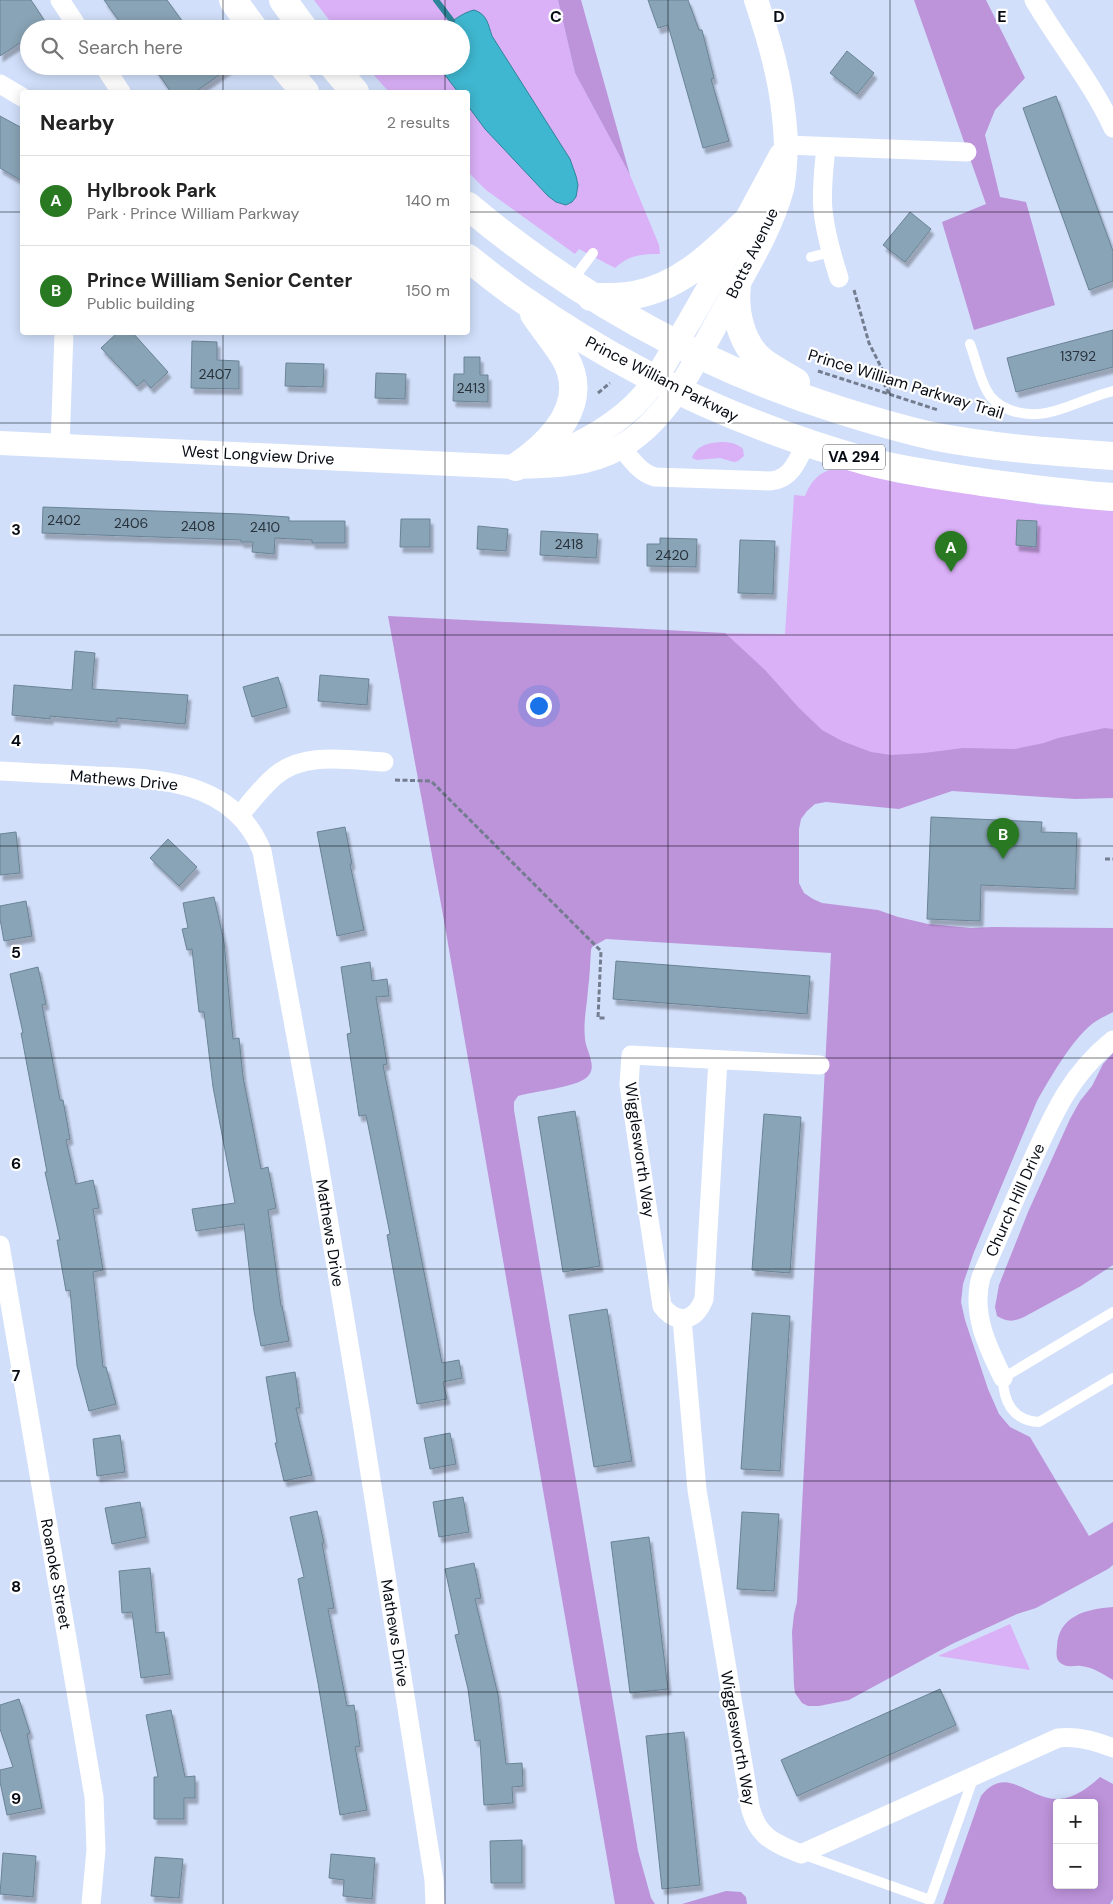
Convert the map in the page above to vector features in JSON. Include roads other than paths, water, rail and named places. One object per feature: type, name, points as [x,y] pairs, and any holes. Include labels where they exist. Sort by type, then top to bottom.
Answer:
[{"type":"main road","points":[[233,0],[247,20]]},
{"type":"main road","points":[[283,0],[297,20]]},
{"type":"main road","points":[[291,75],[303,90]]},
{"type":"main road","points":[[341,75],[353,90]]},
{"type":"main road","name":"VA 294","points":[[470,208],[521,249],[626,318],[687,350],[800,398],[872,421],[936,437],[989,446],[1113,456]]},
{"type":"main road","points":[[581,290],[620,297],[636,295],[671,283],[704,262],[744,224]]},
{"type":"main road","name":"Prince William Parkway","points":[[470,260],[524,301],[572,332],[666,384],[718,410],[806,443],[867,461],[942,476],[1039,490],[1113,497]]},
{"type":"main road","points":[[737,286],[738,318],[754,354],[846,412]]},
{"type":"main road","points":[[516,467],[535,454],[552,438],[565,418],[572,396],[572,383],[565,359],[524,301]]},
{"type":"street","points":[[60,0],[73,20]]},
{"type":"street","name":"Botts Avenue","points":[[687,350],[737,286],[772,216],[782,188],[786,145],[782,103],[776,62],[756,0]]},
{"type":"street","points":[[1034,0],[1052,31],[1095,94],[1113,128]]},
{"type":"street","points":[[110,75],[120,90]]},
{"type":"street","points":[[0,84],[20,96]]},
{"type":"street","points":[[786,145],[967,152]]},
{"type":"street","name":"Botts Avenue","points":[[687,350],[721,269],[786,145]]},
{"type":"street","points":[[826,147],[822,188],[823,208],[831,252],[846,280]]},
{"type":"street","points":[[60,447],[64,335]]},
{"type":"street","name":"West Longview Drive","points":[[0,444],[516,467],[571,464],[605,456],[622,447],[655,418],[666,384],[687,350]]},
{"type":"street","name":"West Longview Drive","points":[[516,467],[562,452],[606,428],[642,396],[666,384]]},
{"type":"street","points":[[622,447],[636,466],[655,477],[770,482],[784,479],[798,460],[806,443]]},
{"type":"street","points":[[239,816],[276,775],[292,766],[321,760],[385,771]]},
{"type":"street","name":"Mathews Drive","points":[[0,772],[136,777],[183,784],[206,794],[239,816],[250,829],[258,843],[270,891],[316,1146],[361,1416],[434,1880],[435,1904]]},
{"type":"street","name":"Church Hill Drive","points":[[1003,1378],[987,1346],[977,1303],[977,1289],[1059,1102],[1077,1076],[1098,1052],[1113,1040]]},
{"type":"street","name":"Wigglesworth Way","points":[[801,1854],[778,1845],[764,1835],[755,1822],[750,1806],[697,1490],[682,1319],[668,1314],[662,1306],[629,1085],[631,1055],[820,1065]]},
{"type":"street","points":[[682,1319],[692,1316],[700,1309],[704,1299],[718,1060]]},
{"type":"street","name":"Roanoke Street","points":[[0,1244],[94,1797],[96,1850],[91,1904]]},
{"type":"street","points":[[801,1854],[1058,1738],[1086,1739],[1113,1748]]},
{"type":"lane","points":[[812,256],[831,252]]},
{"type":"lane","points":[[581,290],[593,253]]},
{"type":"lane","points":[[970,344],[986,390],[993,400],[1003,407],[1018,413],[1031,415],[1051,413],[1094,395],[1113,391]]},
{"type":"lane","points":[[1113,1312],[1003,1378],[1003,1388],[1006,1400],[1013,1412],[1026,1420],[1039,1422],[1113,1378]]},
{"type":"lane","points":[[801,1854],[930,1900],[974,1776]]},
{"type":"water","points":[[474,10],[482,14],[492,36],[570,159],[578,185],[576,197],[572,202],[566,205],[556,202],[548,196],[485,129],[470,109],[470,90],[456,90],[445,75],[470,75],[470,20],[454,20]]},
{"type":"waterway","points":[[436,0],[451,20]]},
{"type":"place","name":"Hylbrook Park","points":[[951,572]]},
{"type":"place","name":"Prince William Senior Center","points":[[1003,859]]}]
